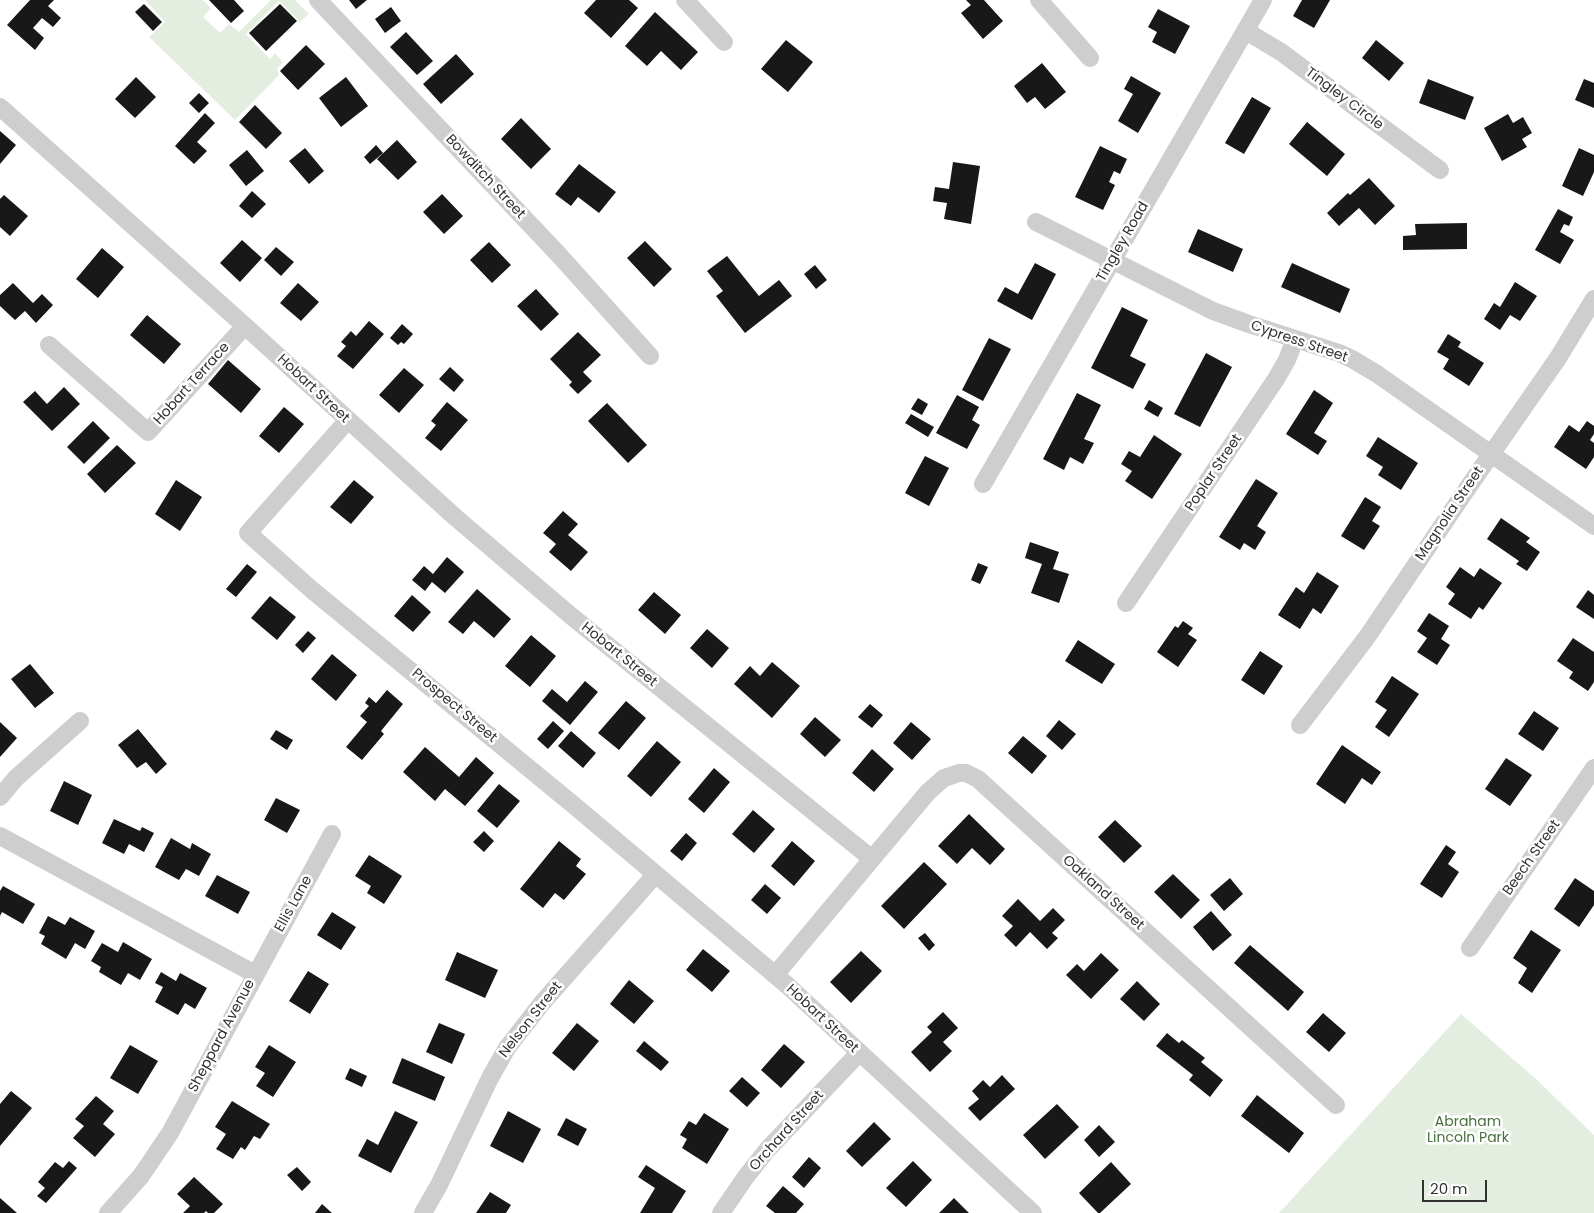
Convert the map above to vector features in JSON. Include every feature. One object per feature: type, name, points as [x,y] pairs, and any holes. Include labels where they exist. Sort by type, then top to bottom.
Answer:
[{"type":"street","name":"Bowditch Street","points":[[318,0],[548,243],[650,356]]},
{"type":"street","points":[[685,0],[724,42]]},
{"type":"street","points":[[1039,0],[1090,58]]},
{"type":"street","name":"Tingley Road","points":[[983,484],[1263,0]]},
{"type":"street","name":"Tingley Circle","points":[[1246,31],[1281,52],[1440,170]]},
{"type":"street","name":"Hobart Street","points":[[0,107],[245,326],[454,517],[570,615],[871,858],[775,975],[1033,1213]]},
{"type":"street","name":"Cypress Street","points":[[1036,222],[1213,311],[1332,350],[1352,359],[1377,374],[1594,526]]},
{"type":"street","name":"Magnolia Street","points":[[1300,726],[1356,652],[1562,352],[1594,299]]},
{"type":"street","name":"Hobart Terrace","points":[[49,345],[148,432],[245,326]]},
{"type":"street","name":"Poplar Street","points":[[1126,604],[1279,374],[1291,350],[1294,339]]},
{"type":"street","name":"Prospect Street","points":[[348,420],[248,533],[312,590],[576,807],[775,975]]},
{"type":"street","points":[[0,797],[16,778],[80,720]]},
{"type":"street","name":"Beech Street","points":[[1470,948],[1594,768]]},
{"type":"street","name":"Oakland Street","points":[[871,858],[937,783],[959,772],[973,775],[1336,1105]]},
{"type":"street","name":"Ellis Lane","points":[[255,974],[332,834]]},
{"type":"street","name":"Sheppard Avenue","points":[[0,836],[255,974],[161,1148],[141,1176],[108,1213]]},
{"type":"street","name":"Nelson Street","points":[[423,1213],[439,1185],[490,1078],[511,1041],[655,875]]},
{"type":"street","name":"Orchard Street","points":[[721,1213],[767,1150],[859,1053]]},
{"type":"green space","points":[[145,0],[203,0],[211,8],[203,17],[220,33],[229,24],[239,32],[271,0],[295,0],[309,14],[300,22],[279,1],[246,34],[270,59],[275,53],[283,62],[277,69],[279,75],[235,120],[149,37],[165,22]]},
{"type":"green space","name":"Abraham Lincoln Park","points":[[1461,1014],[1536,1079],[1594,1135],[1594,1213],[1279,1213]]},
{"type":"building","points":[[30,0],[54,0],[48,6],[61,18],[53,27],[42,18],[33,28],[44,38],[35,50],[7,25]]},
{"type":"building","points":[[209,0],[234,0],[244,11],[231,23]]},
{"type":"building","points":[[349,0],[367,0],[356,9]]},
{"type":"building","points":[[596,0],[629,0],[638,8],[611,38],[584,13]]},
{"type":"building","points":[[966,0],[984,0],[1003,21],[983,39],[961,13],[971,5]]},
{"type":"building","points":[[1302,0],[1330,0],[1314,28],[1293,16]]},
{"type":"building","points":[[144,4],[162,22],[153,31],[135,12]]},
{"type":"building","points":[[280,4],[297,21],[266,51],[249,33]]},
{"type":"building","points":[[391,7],[401,21],[385,33],[375,19]]},
{"type":"building","points":[[1158,9],[1190,26],[1175,54],[1152,42],[1157,32],[1148,27]]},
{"type":"building","points":[[655,12],[698,52],[681,70],[661,51],[647,66],[625,46]]},
{"type":"building","points":[[406,32],[433,61],[417,75],[390,47]]},
{"type":"building","points":[[786,40],[813,62],[788,92],[761,69]]},
{"type":"building","points":[[1376,40],[1404,63],[1389,81],[1362,58]]},
{"type":"building","points":[[306,45],[325,64],[298,90],[280,71]]},
{"type":"building","points":[[456,54],[474,74],[441,104],[423,84]]},
{"type":"building","points":[[1042,63],[1066,92],[1045,109],[1035,97],[1027,103],[1014,86]]},
{"type":"building","points":[[1131,76],[1161,93],[1138,133],[1118,121],[1133,94],[1124,89]]},
{"type":"building","points":[[136,77],[156,97],[135,118],[115,99]]},
{"type":"building","points":[[346,77],[368,106],[341,127],[319,98]]},
{"type":"building","points":[[1428,79],[1474,97],[1465,120],[1419,103]]},
{"type":"building","points":[[1584,79],[1594,83],[1594,108],[1575,100]]},
{"type":"building","points":[[199,93],[209,103],[199,113],[189,103]]},
{"type":"building","points":[[1252,97],[1271,108],[1244,154],[1225,143]]},
{"type":"building","points":[[255,105],[282,133],[266,149],[239,122]]},
{"type":"building","points":[[205,113],[215,123],[197,142],[207,151],[194,164],[175,146]]},
{"type":"building","points":[[1508,114],[1513,123],[1523,117],[1532,133],[1522,139],[1527,147],[1502,161],[1484,128]]},
{"type":"building","points":[[521,118],[551,149],[531,169],[501,139]]},
{"type":"building","points":[[1307,122],[1345,154],[1327,176],[1289,144]]},
{"type":"building","points":[[0,131],[16,145],[0,164]]},
{"type":"building","points":[[397,140],[417,162],[398,180],[377,159]]},
{"type":"building","points":[[376,145],[383,153],[370,164],[364,157]]},
{"type":"building","points":[[1100,146],[1127,159],[1120,174],[1114,171],[1109,182],[1115,185],[1103,210],[1075,197]]},
{"type":"building","points":[[305,148],[324,171],[309,184],[289,161]]},
{"type":"building","points":[[1579,148],[1594,155],[1594,172],[1583,196],[1562,186]]},
{"type":"building","points":[[247,150],[264,171],[246,186],[229,165]]},
{"type":"building","points":[[953,162],[980,166],[971,224],[944,219],[947,203],[933,201],[935,187],[949,189]]},
{"type":"building","points":[[579,164],[616,192],[599,213],[578,197],[571,206],[555,194]]},
{"type":"building","points":[[1369,178],[1395,206],[1375,225],[1359,208],[1339,226],[1327,213],[1348,193],[1350,195]]},
{"type":"building","points":[[252,191],[266,204],[252,218],[239,206]]},
{"type":"building","points":[[442,194],[463,216],[444,234],[423,212]]},
{"type":"building","points":[[4,195],[28,216],[10,236],[0,227],[0,199]]},
{"type":"building","points":[[1558,209],[1573,217],[1569,226],[1564,224],[1560,232],[1574,240],[1560,264],[1535,250]]},
{"type":"building","points":[[1467,223],[1467,249],[1403,250],[1403,236],[1416,235],[1415,224]]},
{"type":"building","points":[[1198,229],[1243,249],[1233,272],[1188,252]]},
{"type":"building","points":[[242,240],[262,258],[240,282],[220,263]]},
{"type":"building","points":[[645,241],[672,269],[654,287],[627,258]]},
{"type":"building","points":[[489,242],[511,265],[492,283],[470,260]]},
{"type":"building","points":[[276,247],[294,262],[281,276],[264,260]]},
{"type":"building","points":[[102,248],[124,267],[98,298],[76,279]]},
{"type":"building","points":[[727,256],[759,296],[779,280],[792,296],[745,333],[716,296],[723,291],[707,271]]},
{"type":"building","points":[[1035,263],[1056,274],[1032,320],[997,301],[1005,287],[1018,294]]},
{"type":"building","points":[[1292,263],[1350,289],[1340,313],[1281,287]]},
{"type":"building","points":[[815,265],[827,280],[816,289],[804,274]]},
{"type":"building","points":[[1515,282],[1537,296],[1520,321],[1510,315],[1500,330],[1484,319],[1494,303],[1500,307]]},
{"type":"building","points":[[13,283],[33,303],[42,294],[53,305],[36,323],[25,311],[15,320],[0,306],[0,295]]},
{"type":"building","points":[[298,283],[319,302],[301,321],[280,303]]},
{"type":"building","points":[[536,289],[559,314],[541,331],[517,306]]},
{"type":"building","points":[[1122,307],[1148,320],[1130,356],[1146,364],[1133,389],[1091,368]]},
{"type":"building","points":[[147,315],[181,344],[164,364],[130,335]]},
{"type":"building","points":[[369,321],[384,334],[353,369],[337,356],[346,346],[341,342],[351,331],[356,336]]},
{"type":"building","points":[[402,324],[413,334],[404,344],[401,342],[398,345],[390,338]]},
{"type":"building","points":[[578,332],[601,355],[583,372],[592,381],[578,394],[569,385],[572,382],[550,359]]},
{"type":"building","points":[[1448,334],[1461,342],[1458,347],[1484,363],[1469,386],[1443,369],[1449,359],[1437,352]]},
{"type":"building","points":[[989,338],[1011,349],[983,401],[962,390]]},
{"type":"building","points":[[1206,353],[1232,367],[1200,427],[1174,414]]},
{"type":"building","points":[[228,360],[261,389],[241,413],[208,384]]},
{"type":"building","points":[[450,367],[464,380],[454,392],[439,379]]},
{"type":"building","points":[[404,368],[424,385],[399,413],[379,395]]},
{"type":"building","points":[[64,387],[80,404],[52,431],[23,402],[35,391],[47,404]]},
{"type":"building","points":[[1314,390],[1333,403],[1314,433],[1327,441],[1318,455],[1286,434]]},
{"type":"building","points":[[1077,393],[1101,405],[1084,439],[1094,443],[1083,464],[1070,457],[1064,470],[1043,459]]},
{"type":"building","points":[[957,395],[979,407],[972,420],[980,425],[967,449],[936,433]]},
{"type":"building","points":[[918,398],[928,404],[922,415],[911,409]]},
{"type":"building","points":[[1149,400],[1163,408],[1158,417],[1144,409]]},
{"type":"building","points":[[447,402],[468,420],[441,451],[425,438],[436,425],[431,421]]},
{"type":"building","points":[[607,403],[647,445],[628,463],[588,421]]},
{"type":"building","points":[[284,407],[304,424],[279,453],[259,436]]},
{"type":"building","points":[[911,414],[934,427],[928,437],[905,423]]},
{"type":"building","points":[[93,421],[110,438],[84,464],[67,447]]},
{"type":"building","points":[[1587,421],[1594,426],[1594,434],[1590,440],[1594,443],[1594,457],[1586,469],[1554,447],[1569,425],[1579,432]]},
{"type":"building","points":[[1154,435],[1182,454],[1152,499],[1125,481],[1132,471],[1121,464],[1129,451],[1140,457]]},
{"type":"building","points":[[1378,437],[1418,463],[1401,490],[1378,475],[1383,467],[1366,456]]},
{"type":"building","points":[[117,445],[136,463],[105,493],[87,474]]},
{"type":"building","points":[[925,456],[949,468],[929,506],[905,493]]},
{"type":"building","points":[[1256,479],[1278,493],[1257,526],[1266,532],[1255,550],[1244,543],[1240,550],[1219,537]]},
{"type":"building","points":[[176,480],[202,497],[180,531],[155,514]]},
{"type":"building","points":[[354,480],[374,497],[351,524],[330,507]]},
{"type":"building","points":[[1365,497],[1381,507],[1372,521],[1380,526],[1364,550],[1341,536]]},
{"type":"building","points":[[563,511],[578,524],[568,535],[588,552],[571,571],[549,552],[556,544],[543,533]]},
{"type":"building","points":[[1501,518],[1530,538],[1526,542],[1540,552],[1527,571],[1516,564],[1519,561],[1487,539]]},
{"type":"building","points":[[1030,542],[1059,552],[1053,569],[1069,574],[1059,603],[1031,593],[1042,564],[1025,558]]},
{"type":"building","points":[[447,557],[464,572],[445,593],[432,582],[425,591],[412,580],[424,566],[433,574]]},
{"type":"building","points":[[978,563],[988,567],[980,584],[971,580]]},
{"type":"building","points":[[247,564],[257,572],[236,597],[226,589]]},
{"type":"building","points":[[1460,567],[1474,577],[1480,568],[1502,583],[1483,610],[1479,607],[1471,619],[1448,604],[1455,594],[1446,587]]},
{"type":"building","points":[[1317,572],[1339,586],[1321,614],[1313,608],[1300,629],[1278,615],[1296,587],[1304,593]]},
{"type":"building","points":[[477,589],[511,619],[494,638],[474,621],[463,634],[448,622]]},
{"type":"building","points":[[1588,590],[1594,595],[1594,619],[1576,607]]},
{"type":"building","points":[[654,592],[681,615],[665,634],[638,610]]},
{"type":"building","points":[[412,595],[431,612],[413,632],[394,616]]},
{"type":"building","points":[[270,596],[296,617],[277,640],[251,618]]},
{"type":"building","points":[[1429,613],[1449,626],[1441,639],[1450,645],[1437,665],[1417,652],[1427,638],[1417,631]]},
{"type":"building","points":[[1183,621],[1193,628],[1188,634],[1197,640],[1178,667],[1157,652],[1175,626],[1178,628]]},
{"type":"building","points":[[707,629],[729,648],[712,668],[690,648]]},
{"type":"building","points":[[308,631],[316,638],[303,653],[295,645]]},
{"type":"building","points":[[531,635],[556,656],[530,687],[505,666]]},
{"type":"building","points":[[1573,638],[1594,652],[1594,682],[1588,691],[1569,678],[1573,672],[1557,661]]},
{"type":"building","points":[[1078,640],[1115,664],[1102,684],[1065,661]]},
{"type":"building","points":[[1260,651],[1283,666],[1264,695],[1241,680]]},
{"type":"building","points":[[332,654],[357,675],[336,701],[311,679]]},
{"type":"building","points":[[772,662],[800,686],[772,718],[734,684],[750,666],[760,676]]},
{"type":"building","points":[[30,664],[54,693],[35,708],[11,679]]},
{"type":"building","points":[[1392,676],[1419,694],[1389,737],[1375,727],[1387,710],[1375,702]]},
{"type":"building","points":[[585,681],[598,692],[570,725],[542,701],[552,689],[567,702]]},
{"type":"building","points":[[387,690],[403,704],[381,731],[384,734],[362,760],[346,747],[367,722],[360,716],[369,706],[365,703],[369,697],[376,703]]},
{"type":"building","points":[[626,701],[646,718],[619,750],[598,733]]},
{"type":"building","points":[[870,704],[883,715],[872,728],[858,717]]},
{"type":"building","points":[[1534,711],[1559,728],[1543,751],[1518,734]]},
{"type":"building","points":[[815,717],[841,740],[825,757],[800,734]]},
{"type":"building","points":[[1059,720],[1076,734],[1062,750],[1046,736]]},
{"type":"building","points":[[553,721],[564,731],[548,749],[537,739]]},
{"type":"building","points":[[0,722],[17,738],[0,757]]},
{"type":"building","points":[[911,722],[931,739],[912,760],[893,743]]},
{"type":"building","points":[[138,729],[167,764],[156,774],[146,762],[137,768],[118,745]]},
{"type":"building","points":[[276,730],[293,740],[287,750],[270,739]]},
{"type":"building","points":[[571,731],[596,753],[583,768],[558,746]]},
{"type":"building","points":[[1023,736],[1047,756],[1032,774],[1008,753]]},
{"type":"building","points":[[657,741],[681,762],[651,797],[627,776]]},
{"type":"building","points":[[1342,745],[1381,772],[1372,785],[1362,778],[1345,804],[1316,784]]},
{"type":"building","points":[[425,747],[459,777],[476,757],[494,773],[465,806],[445,789],[435,801],[403,772]]},
{"type":"building","points":[[872,749],[894,769],[874,792],[852,773]]},
{"type":"building","points":[[1506,758],[1532,775],[1510,806],[1485,789]]},
{"type":"building","points":[[714,768],[730,782],[704,813],[688,799]]},
{"type":"building","points":[[64,781],[92,795],[78,825],[50,811]]},
{"type":"building","points":[[499,784],[520,801],[497,828],[477,811]]},
{"type":"building","points":[[276,798],[300,810],[287,833],[264,820]]},
{"type":"building","points":[[753,810],[775,829],[754,853],[732,834]]},
{"type":"building","points":[[969,814],[1005,849],[990,865],[972,848],[957,864],[938,846]]},
{"type":"building","points":[[114,819],[140,831],[142,827],[154,833],[144,852],[129,844],[124,854],[102,843]]},
{"type":"building","points":[[1115,820],[1142,846],[1124,863],[1098,837]]},
{"type":"building","points":[[484,831],[494,841],[484,852],[473,842]]},
{"type":"building","points":[[686,833],[697,843],[682,861],[670,851]]},
{"type":"building","points":[[171,838],[190,849],[192,843],[211,854],[199,876],[186,869],[179,880],[155,867]]},
{"type":"building","points":[[559,841],[581,859],[576,866],[586,874],[564,900],[555,893],[543,908],[520,889]]},
{"type":"building","points":[[792,841],[815,861],[794,886],[771,866]]},
{"type":"building","points":[[1446,845],[1456,852],[1448,864],[1459,872],[1442,898],[1420,884]]},
{"type":"building","points":[[369,855],[402,876],[384,904],[367,893],[371,886],[355,876]]},
{"type":"building","points":[[924,862],[947,884],[904,929],[881,906]]},
{"type":"building","points":[[1173,874],[1200,900],[1181,919],[1154,892]]},
{"type":"building","points":[[217,875],[250,892],[238,914],[205,896]]},
{"type":"building","points":[[1230,878],[1243,894],[1224,911],[1210,895]]},
{"type":"building","points":[[1575,878],[1594,891],[1594,905],[1579,927],[1554,909]]},
{"type":"building","points":[[765,884],[781,898],[767,914],[751,900]]},
{"type":"building","points":[[3,886],[35,904],[23,924],[2,912],[0,916],[0,891]]},
{"type":"building","points":[[1018,899],[1040,921],[1053,908],[1065,920],[1052,933],[1058,938],[1047,949],[1030,932],[1016,947],[1004,935],[1013,926],[1002,916]]},
{"type":"building","points":[[1211,911],[1232,935],[1213,951],[1193,927]]},
{"type":"building","points":[[332,912],[356,927],[341,950],[317,935]]},
{"type":"building","points":[[48,916],[65,925],[70,917],[95,931],[85,949],[75,943],[66,959],[41,944],[45,936],[39,933]]},
{"type":"building","points":[[1531,930],[1561,950],[1532,993],[1518,983],[1527,968],[1513,958]]},
{"type":"building","points":[[925,933],[935,945],[929,951],[918,938]]},
{"type":"building","points":[[123,942],[152,959],[140,980],[128,973],[121,985],[99,972],[101,967],[91,961],[102,943],[118,952]]},
{"type":"building","points":[[1250,945],[1304,992],[1288,1011],[1234,963]]},
{"type":"building","points":[[703,949],[730,971],[712,992],[686,970]]},
{"type":"building","points":[[861,951],[882,971],[851,1003],[830,982]]},
{"type":"building","points":[[457,952],[498,970],[485,998],[445,980]]},
{"type":"building","points":[[1101,953],[1119,970],[1091,999],[1066,975],[1077,964],[1084,971]]},
{"type":"building","points":[[308,971],[329,984],[310,1014],[289,1001]]},
{"type":"building","points":[[161,972],[176,981],[180,973],[207,988],[195,1009],[185,1003],[178,1015],[155,1002],[163,987],[155,983]]},
{"type":"building","points":[[629,980],[654,1001],[634,1024],[610,1004]]},
{"type":"building","points":[[1137,981],[1160,1004],[1144,1021],[1120,999]]},
{"type":"building","points":[[943,1012],[958,1028],[943,1042],[952,1051],[930,1072],[911,1052],[932,1032],[927,1027]]},
{"type":"building","points":[[1323,1013],[1346,1033],[1329,1052],[1306,1032]]},
{"type":"building","points":[[439,1023],[465,1034],[452,1064],[426,1052]]},
{"type":"building","points":[[577,1023],[599,1041],[574,1071],[552,1053]]},
{"type":"building","points":[[1167,1033],[1179,1043],[1182,1040],[1205,1058],[1201,1062],[1223,1080],[1210,1097],[1189,1080],[1193,1075],[1156,1046]]},
{"type":"building","points":[[644,1041],[669,1062],[661,1071],[636,1051]]},
{"type":"building","points":[[784,1044],[805,1062],[781,1088],[761,1070]]},
{"type":"building","points":[[130,1045],[158,1061],[138,1094],[110,1078]]},
{"type":"building","points":[[269,1045],[296,1062],[273,1097],[256,1086],[265,1073],[255,1067]]},
{"type":"building","points":[[402,1058],[445,1077],[435,1101],[392,1083]]},
{"type":"building","points":[[350,1068],[367,1076],[362,1087],[345,1079]]},
{"type":"building","points":[[1002,1075],[1015,1089],[980,1121],[968,1108],[979,1099],[972,1091],[983,1080],[990,1087]]},
{"type":"building","points":[[742,1077],[760,1093],[747,1107],[729,1091]]},
{"type":"building","points":[[11,1091],[32,1108],[0,1146],[0,1104]]},
{"type":"building","points":[[1257,1095],[1304,1133],[1289,1153],[1241,1116]]},
{"type":"building","points":[[96,1096],[114,1111],[103,1124],[115,1134],[95,1157],[73,1138],[84,1126],[75,1119]]},
{"type":"building","points":[[232,1101],[270,1124],[260,1139],[254,1136],[245,1150],[241,1147],[233,1159],[216,1149],[226,1134],[215,1127]]},
{"type":"building","points":[[1057,1104],[1079,1127],[1045,1159],[1023,1135]]},
{"type":"building","points":[[395,1111],[418,1122],[391,1173],[358,1156],[367,1139],[378,1145]]},
{"type":"building","points":[[508,1111],[541,1129],[523,1163],[490,1146]]},
{"type":"building","points":[[704,1113],[729,1129],[707,1164],[682,1148],[687,1139],[680,1135],[689,1121],[696,1125]]},
{"type":"building","points":[[566,1118],[587,1129],[578,1146],[557,1135]]},
{"type":"building","points":[[874,1122],[891,1139],[862,1167],[846,1151]]},
{"type":"building","points":[[1099,1125],[1115,1142],[1099,1157],[1084,1140]]},
{"type":"building","points":[[809,1157],[821,1168],[804,1188],[792,1177]]},
{"type":"building","points":[[69,1161],[77,1168],[46,1203],[37,1196],[45,1188],[38,1182],[55,1162],[63,1168]]},
{"type":"building","points":[[913,1161],[932,1180],[906,1207],[886,1188]]},
{"type":"building","points":[[1111,1162],[1131,1184],[1098,1213],[1079,1193]]},
{"type":"building","points":[[646,1165],[686,1191],[672,1213],[640,1213],[655,1188],[638,1177]]},
{"type":"building","points":[[297,1167],[311,1182],[302,1191],[287,1175]]},
{"type":"building","points":[[194,1177],[223,1204],[214,1213],[206,1211],[204,1213],[183,1213],[190,1206],[177,1194]]},
{"type":"building","points":[[783,1186],[804,1204],[796,1213],[775,1213],[766,1206]]},
{"type":"building","points":[[490,1192],[511,1205],[506,1213],[476,1213]]},
{"type":"building","points":[[0,1198],[17,1213],[0,1213]]},
{"type":"building","points":[[954,1198],[969,1213],[939,1213]]},
{"type":"building","points":[[322,1204],[332,1213],[315,1213]]}]
